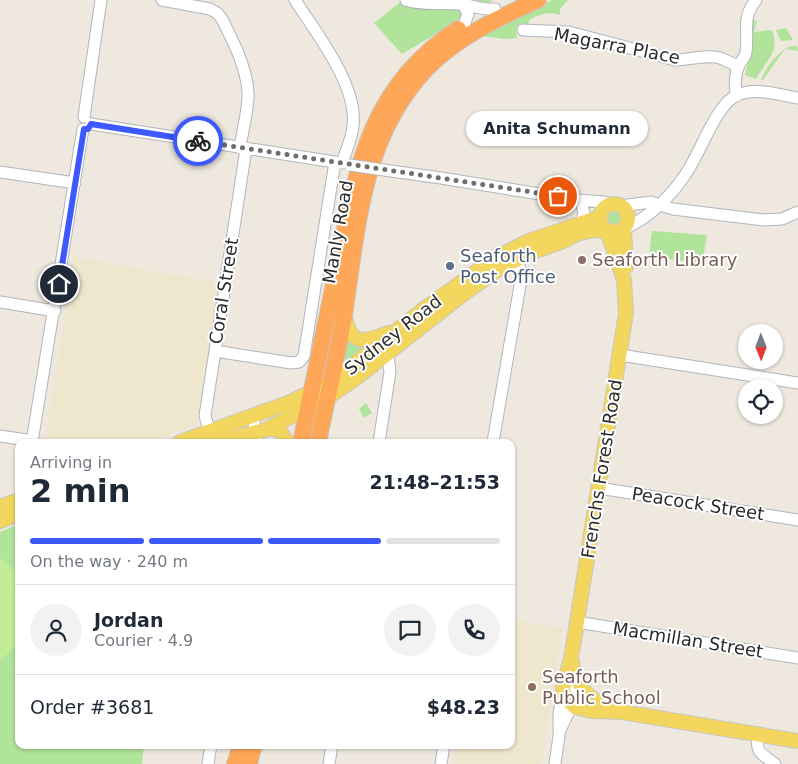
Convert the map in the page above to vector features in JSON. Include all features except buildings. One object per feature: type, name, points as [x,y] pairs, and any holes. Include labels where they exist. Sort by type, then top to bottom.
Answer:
[{"type":"highway","name":"Manly Road","points":[[302,439],[354,184],[373,125],[388,98],[404,76],[440,41],[464,25],[514,0]]},
{"type":"highway","name":"Manly Road","points":[[319,439],[366,183],[386,126],[399,104],[428,68],[451,47],[495,20],[538,0]]},
{"type":"highway","points":[[235,764],[240,749]]},
{"type":"highway","points":[[249,764],[253,749]]},
{"type":"main road","points":[[616,205],[626,210],[628,216],[625,228],[616,232],[606,231],[600,223],[600,217],[604,208],[616,205]]},
{"type":"main road","name":"Sydney Road","points":[[200,439],[259,435],[308,409],[387,347],[504,266],[530,241],[600,217]]},
{"type":"main road","name":"Frenchs Forest Road","points":[[623,276],[626,269],[625,228]]},
{"type":"main road","name":"Sydney Road","points":[[387,347],[401,328],[497,257],[514,255],[590,231],[606,231]]},
{"type":"main road","name":"Frenchs Forest Road","points":[[570,699],[563,685],[573,665],[577,622],[626,313],[623,276],[615,249],[606,231]]},
{"type":"main road","points":[[566,240],[590,238],[602,242],[616,270],[623,276]]},
{"type":"main road","points":[[344,310],[351,335],[360,340],[372,340],[401,328]]},
{"type":"main road","name":"Sydney Road","points":[[214,437],[253,416],[312,393],[329,391]]},
{"type":"main road","points":[[259,435],[274,428],[279,430],[285,439]]},
{"type":"main road","points":[[0,507],[15,501]]},
{"type":"main road","points":[[0,521],[15,515]]},
{"type":"main road","points":[[573,665],[580,685],[589,696],[601,704],[622,712]]},
{"type":"main road","points":[[570,699],[589,696]]},
{"type":"main road","points":[[570,699],[592,711],[622,712],[798,741]]},
{"type":"street","points":[[33,439],[55,311],[74,183],[86,123],[102,0]]},
{"type":"street","name":"Coral Street","points":[[162,0],[210,9],[217,13],[222,19],[244,70],[248,94],[243,148],[205,416],[214,437]]},
{"type":"street","points":[[215,350],[291,363],[300,362],[304,356],[342,163],[353,126],[353,105],[345,81],[295,0]]},
{"type":"street","points":[[406,0],[420,3],[462,4],[483,10],[494,9]]},
{"type":"street","points":[[737,96],[734,88],[738,66],[746,54],[746,22],[749,10],[756,0]]},
{"type":"street","points":[[462,4],[468,14],[464,25]]},
{"type":"street","name":"Magarra Place","points":[[523,30],[569,32],[675,60],[712,57],[720,58],[738,66]]},
{"type":"street","points":[[625,228],[653,212],[674,190],[686,174],[720,112],[727,103],[737,96],[755,91],[798,98]]},
{"type":"street","points":[[86,123],[579,201],[604,202],[616,205],[650,202],[673,209],[764,220],[782,219],[798,212]]},
{"type":"street","points":[[0,172],[74,183]]},
{"type":"street","points":[[579,201],[592,208],[600,217]]},
{"type":"street","points":[[579,201],[584,213],[581,223]]},
{"type":"street","points":[[494,439],[522,274],[514,255]]},
{"type":"street","points":[[0,302],[55,311]]},
{"type":"street","points":[[379,439],[390,372],[387,347]]},
{"type":"street","points":[[620,355],[798,383]]},
{"type":"street","points":[[253,416],[259,435]]},
{"type":"street","points":[[0,436],[16,439]]},
{"type":"street","name":"Peacock Street","points":[[599,488],[798,520]]},
{"type":"street","name":"Macmillan Street","points":[[577,622],[798,658]]},
{"type":"street","points":[[554,764],[559,734],[570,699]]},
{"type":"street","points":[[758,735],[756,745],[758,750],[775,764]]},
{"type":"street","points":[[208,764],[210,749]]},
{"type":"street","points":[[328,764],[331,749]]},
{"type":"street","points":[[441,764],[443,749]]},
{"type":"shaded area","points":[[74,257],[219,283],[197,425],[157,439],[45,439]]},
{"type":"shaded area","name":"Seaforth Public School","points":[[515,621],[563,628],[541,764],[453,764],[455,749],[515,749]]},
{"type":"green space","points":[[403,0],[493,0],[402,54],[374,23]]},
{"type":"green space","points":[[552,0],[568,0],[560,9],[560,15],[545,14],[530,19],[528,24],[519,24],[516,29],[517,38],[504,39],[482,36],[491,28]]},
{"type":"green space","points":[[752,20],[757,21],[754,32],[772,30],[775,45],[771,56],[756,79],[745,75],[750,54]]},
{"type":"green space","points":[[786,28],[793,40],[781,41],[776,30]]},
{"type":"green space","points":[[797,46],[798,51],[785,49]]},
{"type":"green space","points":[[785,49],[763,80],[761,80],[773,60]]},
{"type":"green space","points":[[614,212],[622,220],[614,228],[606,220]]},
{"type":"green space","points":[[652,231],[707,235],[702,264],[649,256]]},
{"type":"green space","points":[[347,340],[374,344],[342,369]]},
{"type":"green space","points":[[366,403],[372,413],[364,418],[359,409]]},
{"type":"green space","points":[[15,526],[15,749],[144,749],[142,764],[0,764],[0,532]]},
{"type":"green space","points":[[0,558],[15,571],[15,645],[0,662]]},
{"type":"way so far","points":[[198,141],[558,196]]},
{"type":"place","name":"Anita Schumann","points":[[558,196]]},
{"type":"place","name":"Seaforth Library","points":[[582,260]]},
{"type":"place","name":"Seaforth Post Office","points":[[450,266]]},
{"type":"place","name":"Seaforth Public School","points":[[532,687]]},
{"type":"route","points":[[59,284],[84,129],[88,129],[91,124],[198,141]]}]
